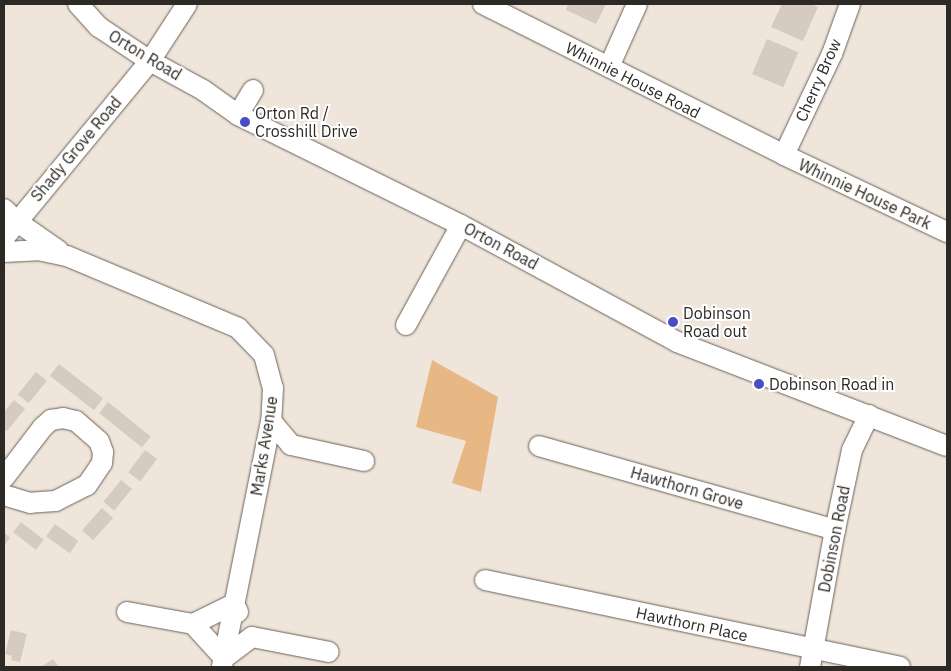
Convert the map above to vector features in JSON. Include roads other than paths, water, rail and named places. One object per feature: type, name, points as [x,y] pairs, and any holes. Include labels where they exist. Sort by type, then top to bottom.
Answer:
[{"type":"street","name":"Orton Road","points":[[78,4],[99,28],[150,61],[203,90],[238,115],[461,225],[677,342],[947,446]]},
{"type":"street","name":"Shady Grove Road","points":[[4,238],[10,215],[150,61],[188,4]]},
{"type":"street","name":"Whinnie House Road","points":[[483,4],[784,156]]},
{"type":"street","points":[[609,67],[637,4]]},
{"type":"street","name":"Cherry Brow","points":[[784,156],[832,54],[850,4]]},
{"type":"street","points":[[238,115],[253,90]]},
{"type":"street","name":"Whinnie House Park","points":[[784,156],[947,232]]},
{"type":"street","name":"Marks Avenue","points":[[10,215],[67,256]]},
{"type":"street","points":[[406,325],[461,225]]},
{"type":"street","name":"Marks Avenue","points":[[4,252],[38,250],[67,256],[238,328],[264,355],[273,388],[271,421],[223,663]]},
{"type":"street","name":"Dobinson Road","points":[[812,658],[835,530],[852,450],[869,415]]},
{"type":"street","points":[[4,478],[51,420],[63,418],[76,421],[99,441],[103,452],[102,463],[88,485],[56,501],[30,503],[4,495]]},
{"type":"street","points":[[271,421],[291,445],[364,461]]},
{"type":"street","points":[[263,463],[291,445]]},
{"type":"street","name":"Hawthorn Grove","points":[[539,446],[835,530]]},
{"type":"street","name":"Hawthorn Place","points":[[485,580],[812,658],[900,667]]},
{"type":"street","points":[[127,612],[193,624],[234,604],[252,636],[329,652]]},
{"type":"street","points":[[193,624],[223,663],[252,636]]},
{"type":"place","name":"Orton Rd / Crosshill Drive","points":[[245,122]]},
{"type":"place","name":"Dobinson Road out","points":[[673,322]]},
{"type":"place","name":"Dobinson Road in","points":[[759,384]]}]
